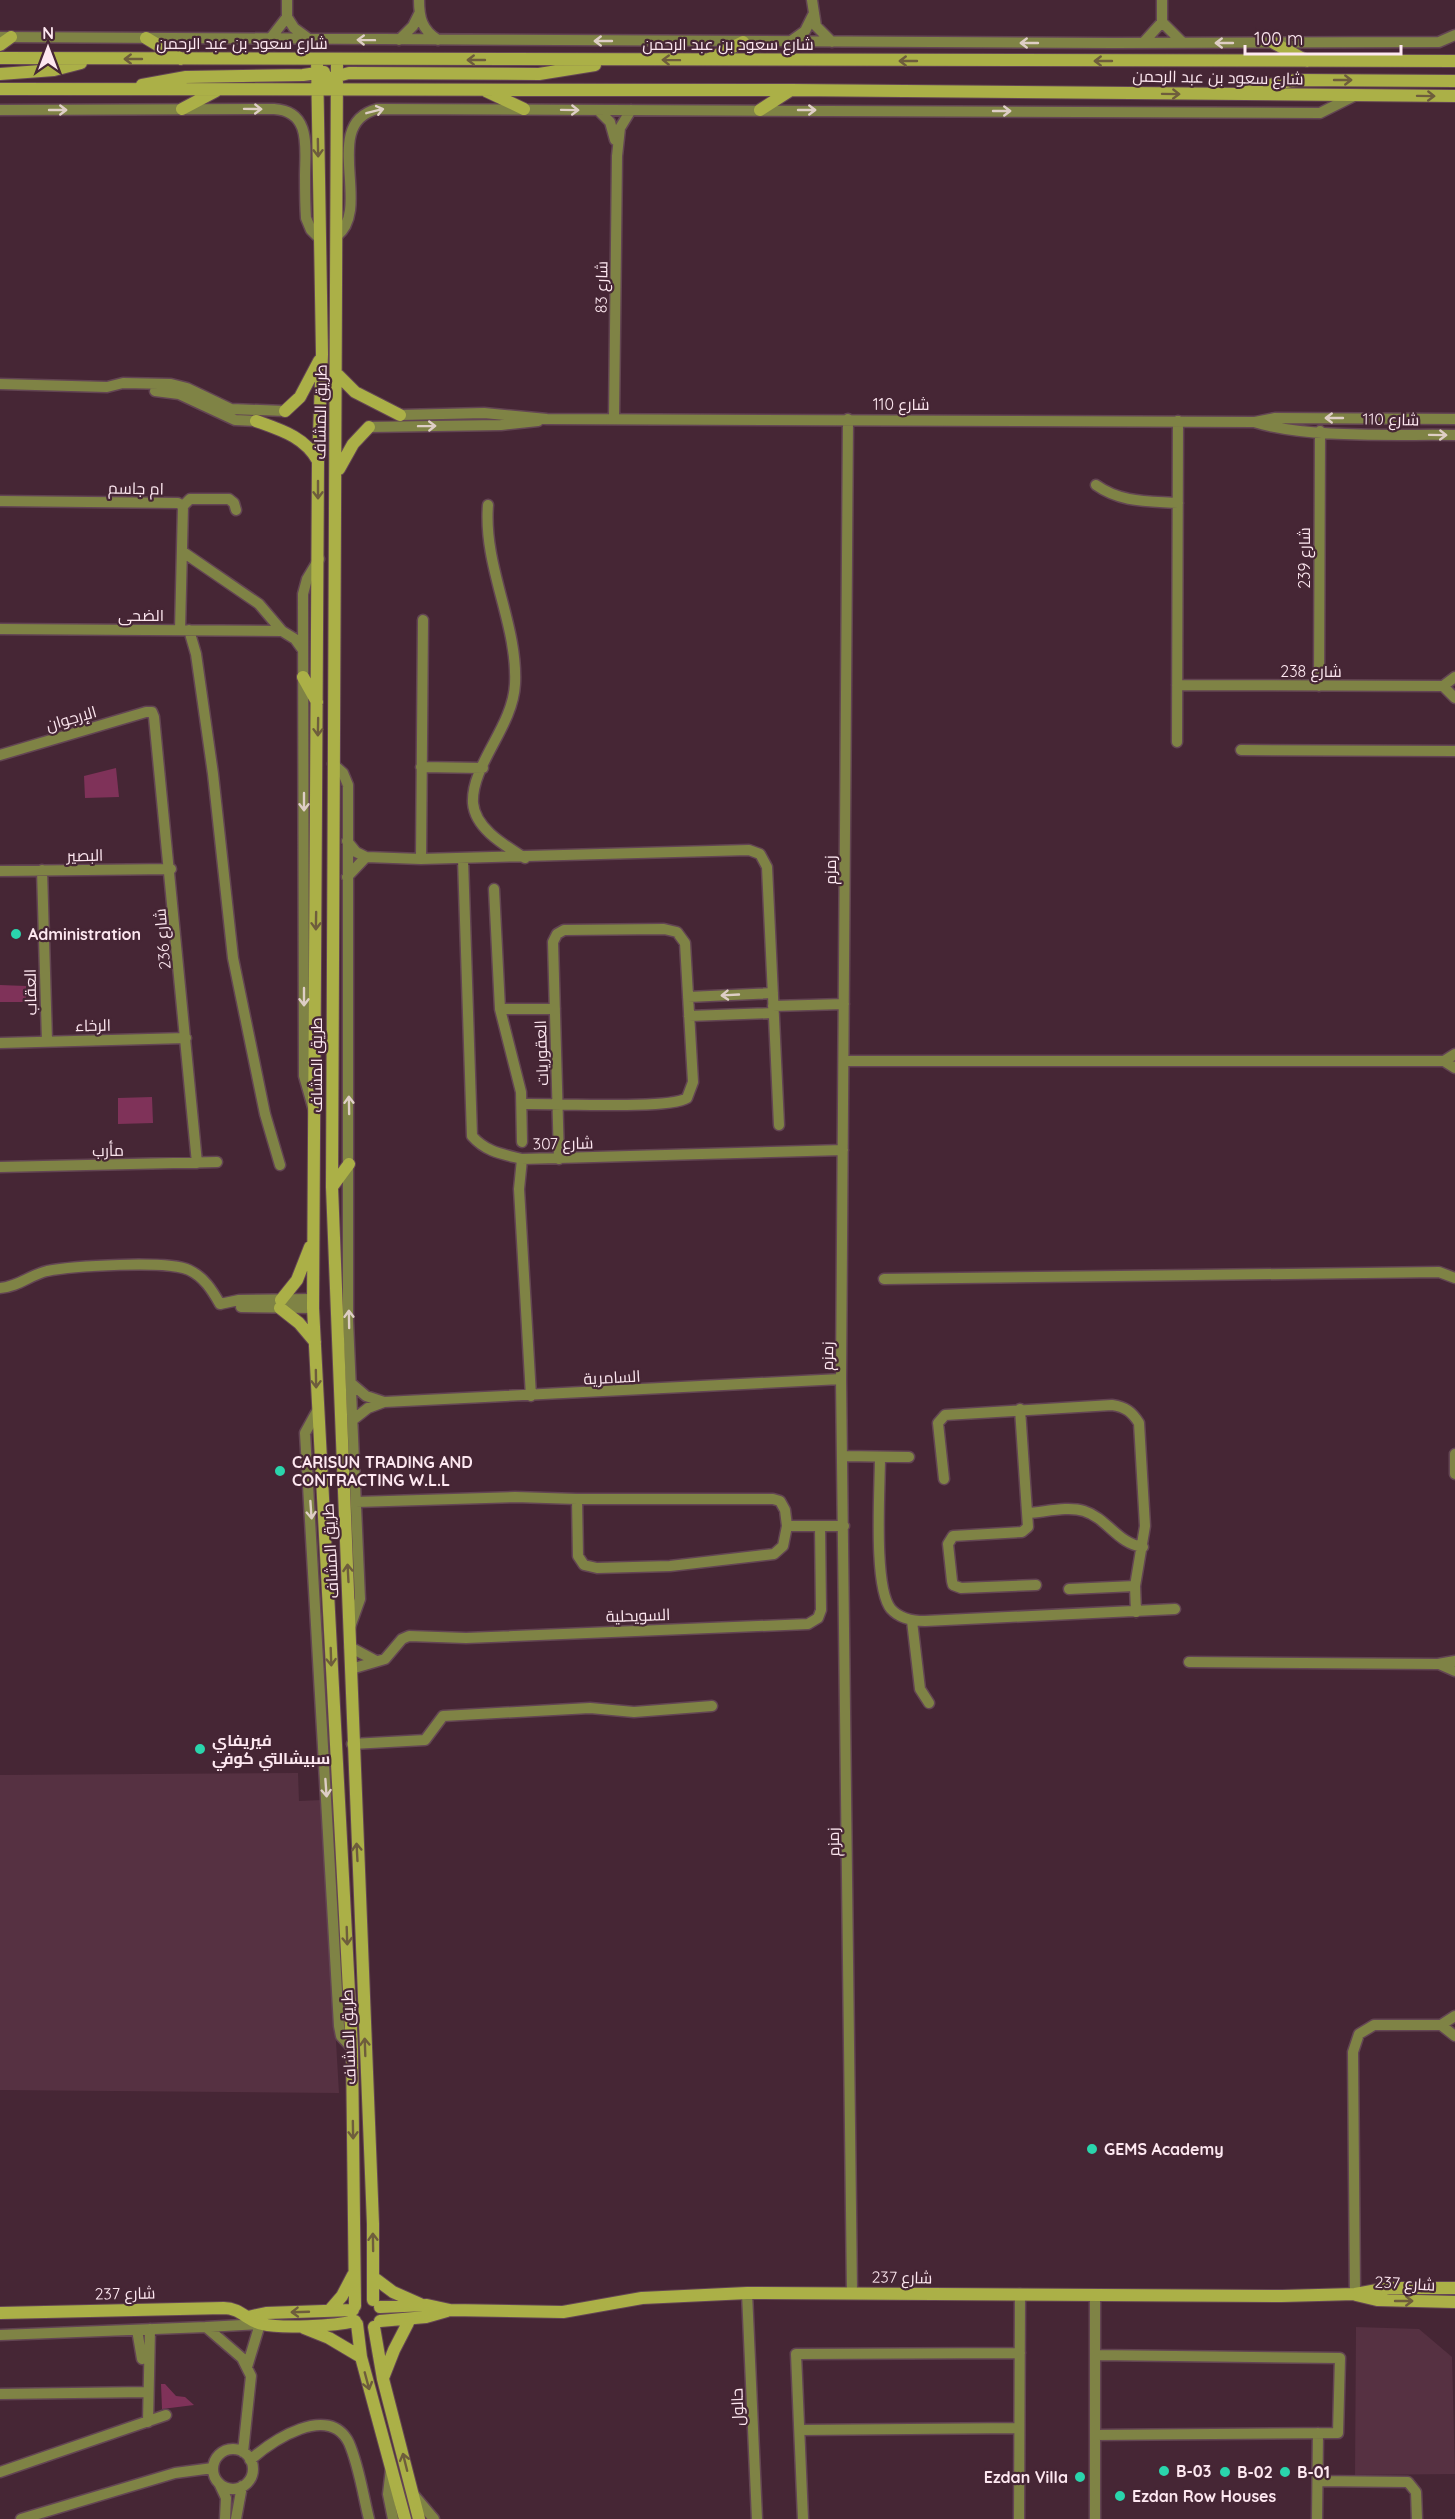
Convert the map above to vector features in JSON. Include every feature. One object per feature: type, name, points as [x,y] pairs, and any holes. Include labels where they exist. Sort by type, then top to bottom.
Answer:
[{"type":"street","points":[[287,0],[287,17],[294,28],[309,39]]},
{"type":"street","points":[[419,0],[419,14],[425,29],[438,40]]},
{"type":"street","points":[[812,0],[813,15],[819,31],[832,42]]},
{"type":"street","points":[[1162,0],[1162,22],[1171,34],[1183,43]]},
{"type":"street","points":[[399,40],[409,32],[419,14]]},
{"type":"street","points":[[790,42],[805,31],[813,15]]},
{"type":"street","points":[[270,39],[287,17]]},
{"type":"street","points":[[1143,43],[1162,22]]},
{"type":"street","points":[[0,45],[6,37]]},
{"type":"street","name":"شارع سعود بن عبد الرحمن","points":[[6,37],[1274,43],[1439,42],[1453,37]]},
{"type":"street","points":[[146,38],[182,59]]},
{"type":"street","points":[[706,61],[742,42]]},
{"type":"street","points":[[1274,43],[1308,62]]},
{"type":"street","name":"شارع سعود بن عبد الرحمن","points":[[0,58],[1455,62]]},
{"type":"street","points":[[0,74],[54,70],[97,58]]},
{"type":"street","name":"طريق المشاف","points":[[317,60],[322,354],[318,461],[313,1240],[316,1413],[327,1574],[332,1709],[344,1864],[352,2048],[355,2315],[361,2357],[405,2519]]},
{"type":"street","points":[[129,89],[186,76],[317,74],[327,70],[337,60]]},
{"type":"street","name":"طريق المشاف","points":[[337,60],[338,375],[333,764],[332,1187],[373,2277],[377,2324]]},
{"type":"street","points":[[317,89],[337,75],[539,74],[615,60]]},
{"type":"street","points":[[1223,94],[1296,80],[1455,81]]},
{"type":"street","name":"شارع سعود بن عبد الرحمن","points":[[0,89],[791,90],[1455,96]]},
{"type":"street","points":[[182,109],[219,89]]},
{"type":"street","points":[[483,89],[524,109]]},
{"type":"street","points":[[760,110],[791,90]]},
{"type":"street","name":"شارع سعود بن عبد الرحمن","points":[[337,236],[344,230],[349,216],[350,135],[363,115],[386,109],[1320,113],[1356,95]]},
{"type":"street","points":[[0,110],[282,110],[295,116],[305,134],[306,218],[311,230],[320,239]]},
{"type":"street","name":"شارع 83","points":[[598,110],[608,118],[613,128],[617,156]]},
{"type":"street","name":"شارع 83","points":[[614,419],[617,156],[620,129],[631,110]]},
{"type":"street","points":[[107,387],[123,383],[171,384],[187,388],[231,409],[285,411],[305,389],[322,354]]},
{"type":"street","points":[[338,375],[355,392],[400,414]]},
{"type":"street","points":[[0,384],[107,387],[119,390],[171,392],[225,417],[256,421],[298,438],[310,448],[318,461]]},
{"type":"street","name":"شارع 110","points":[[400,414],[484,413],[548,419],[1254,422],[1275,418],[1455,419]]},
{"type":"street","name":"شارع 110","points":[[369,427],[501,425],[548,419]]},
{"type":"street","name":"زمزم","points":[[848,419],[841,1379],[852,2292]]},
{"type":"street","points":[[1177,742],[1178,421]]},
{"type":"street","name":"شارع 110","points":[[1254,422],[1285,429],[1455,435]]},
{"type":"street","points":[[336,476],[353,444],[369,427]]},
{"type":"street","name":"شارع 239","points":[[1319,686],[1320,431]]},
{"type":"street","points":[[1096,485],[1111,495],[1128,500],[1178,503]]},
{"type":"street","points":[[183,506],[190,500],[229,500],[234,502],[236,510]]},
{"type":"street","name":"ام جاسم","points":[[0,501],[178,503],[183,506],[185,630],[196,654],[210,753],[233,958],[266,1114],[280,1166]]},
{"type":"street","points":[[488,505],[489,549],[511,646],[515,682],[508,718],[483,768],[475,792],[475,813],[500,841],[525,858]]},
{"type":"street","points":[[183,552],[259,604],[282,631],[295,639],[303,650]]},
{"type":"street","name":"طريق المشاف","points":[[315,1113],[304,1076],[303,612],[307,579],[319,559]]},
{"type":"street","points":[[282,631],[293,626],[303,612]]},
{"type":"street","points":[[421,858],[423,620]]},
{"type":"street","name":"الضحى","points":[[0,629],[282,631]]},
{"type":"street","points":[[303,677],[318,705]]},
{"type":"street","points":[[1455,677],[1443,686],[1455,698]]},
{"type":"street","name":"شارع 238","points":[[1178,685],[1443,686]]},
{"type":"street","name":"الإرجوان","points":[[0,755],[152,712]]},
{"type":"street","name":"شارع 236","points":[[152,712],[171,869],[197,1163]]},
{"type":"street","points":[[1241,750],[1455,751]]},
{"type":"street","name":"طريق المشاف","points":[[333,764],[343,773],[348,785],[350,1164],[348,1321],[360,1599],[350,1627]]},
{"type":"street","points":[[422,767],[483,768]]},
{"type":"street","points":[[347,841],[356,852],[366,857],[525,858],[749,850],[760,854],[767,867],[779,1125]]},
{"type":"street","points":[[347,877],[366,857]]},
{"type":"street","points":[[463,858],[472,1136],[480,1146],[490,1152],[522,1159]]},
{"type":"street","name":"البصير","points":[[0,871],[171,869]]},
{"type":"street","name":"العقاب","points":[[42,870],[47,1041]]},
{"type":"street","points":[[494,889],[500,1009],[507,1044],[518,1079],[522,1104],[522,1142]]},
{"type":"street","name":"العقوريات","points":[[559,1159],[554,938],[564,930],[671,929],[682,937],[685,944],[688,997]]},
{"type":"street","points":[[522,1104],[668,1104],[687,1098],[693,1082],[688,997],[772,993]]},
{"type":"street","points":[[689,1016],[844,1004]]},
{"type":"street","points":[[500,1009],[555,1009]]},
{"type":"street","name":"الرخاء","points":[[0,1043],[186,1038]]},
{"type":"street","points":[[844,1061],[1444,1061],[1455,1054]]},
{"type":"street","points":[[1444,1061],[1455,1068]]},
{"type":"street","name":"شارع 307","points":[[531,1396],[519,1189],[522,1159],[843,1150]]},
{"type":"street","name":"مأرب","points":[[0,1167],[217,1162]]},
{"type":"street","points":[[332,1187],[350,1164]]},
{"type":"street","points":[[281,1304],[297,1280],[313,1240]]},
{"type":"street","points":[[0,1288],[16,1286],[48,1271],[164,1264],[191,1271],[209,1286],[220,1304],[313,1304]]},
{"type":"street","points":[[1431,1272],[1455,1266]]},
{"type":"street","points":[[884,1279],[1431,1272],[1455,1278]]},
{"type":"street","points":[[281,1304],[315,1342]]},
{"type":"street","name":"السامرية","points":[[354,1419],[368,1408],[384,1402],[841,1379]]},
{"type":"street","name":"السامرية","points":[[352,1384],[366,1396],[384,1402]]},
{"type":"street","points":[[944,1479],[938,1423],[940,1418],[950,1414],[1112,1405],[1124,1407],[1133,1413],[1139,1423],[1145,1526],[1135,1586],[1136,1611]]},
{"type":"street","points":[[1020,1409],[1028,1527],[1025,1531],[956,1535],[948,1544],[953,1585],[961,1587],[1036,1585]]},
{"type":"street","points":[[1455,1454],[1455,1474]]},
{"type":"street","points":[[843,1456],[909,1457]]},
{"type":"street","points":[[880,1457],[882,1586],[891,1609],[912,1621],[1175,1610]]},
{"type":"street","points":[[356,1502],[515,1497],[773,1499],[780,1501],[785,1510],[787,1526],[783,1546],[774,1554],[670,1566],[597,1568],[584,1565],[578,1556],[577,1499]]},
{"type":"street","points":[[1028,1513],[1082,1510],[1094,1516],[1126,1542],[1143,1547]]},
{"type":"street","points":[[787,1526],[844,1526]]},
{"type":"street","name":"السويحلية","points":[[351,1669],[387,1657],[402,1639],[414,1635],[474,1638],[808,1624],[818,1618],[821,1610],[820,1526]]},
{"type":"street","points":[[1069,1589],[1135,1586]]},
{"type":"street","points":[[912,1621],[920,1689],[929,1703]]},
{"type":"street","points":[[350,1647],[376,1661]]},
{"type":"street","points":[[1189,1662],[1438,1664],[1455,1660]]},
{"type":"street","points":[[1438,1664],[1455,1671]]},
{"type":"street","points":[[352,1744],[425,1740],[443,1716],[590,1708],[634,1712],[712,1706]]},
{"type":"street","points":[[1354,2294],[1354,2046],[1359,2034],[1374,2025],[1441,2025],[1455,2016]]},
{"type":"street","points":[[1441,2025],[1455,2036]]},
{"type":"street","points":[[329,2311],[347,2287],[355,2268]]},
{"type":"street","points":[[373,2277],[393,2292],[427,2306]]},
{"type":"street","name":"شارع 237","points":[[0,2313],[224,2308],[260,2324],[333,2325],[355,2315],[363,2300],[450,2310],[563,2312],[642,2298],[747,2293],[852,2292],[1095,2296],[1354,2294],[1388,2288],[1455,2288]]},
{"type":"street","name":"حالول","points":[[747,2293],[756,2519]]},
{"type":"street","points":[[1019,2519],[1020,2294]]},
{"type":"street","name":"شارع 237","points":[[1354,2294],[1377,2300],[1455,2302]]},
{"type":"street","points":[[1095,2296],[1095,2519]]},
{"type":"street","name":"شارع 237","points":[[248,2317],[256,2314],[329,2311],[355,2315],[367,2328],[450,2310]]},
{"type":"street","points":[[383,2379],[394,2350],[410,2319]]},
{"type":"street","points":[[0,2335],[260,2324],[247,2367]]},
{"type":"street","points":[[377,2324],[383,2379],[419,2519]]},
{"type":"street","points":[[294,2325],[329,2338],[361,2357]]},
{"type":"street","points":[[206,2327],[234,2349],[247,2367],[251,2385],[247,2456],[252,2475],[242,2486],[236,2519]]},
{"type":"street","points":[[144,2392],[150,2329]]},
{"type":"street","points":[[137,2330],[141,2347],[148,2422]]},
{"type":"street","points":[[803,2519],[796,2354],[1020,2353]]},
{"type":"street","points":[[1095,2435],[1338,2433],[1340,2358],[1096,2355]]},
{"type":"street","points":[[0,2394],[144,2392]]},
{"type":"street","points":[[0,2472],[166,2415]]},
{"type":"street","points":[[247,2456],[293,2432],[315,2425],[334,2428],[348,2442],[369,2519]]},
{"type":"street","points":[[800,2430],[1019,2428]]},
{"type":"street","points":[[1317,2519],[1318,2433]]},
{"type":"street","points":[[225,2519],[226,2498],[213,2468],[216,2458],[224,2451],[234,2449],[247,2456]]},
{"type":"street","points":[[21,2519],[176,2473],[213,2468]]},
{"type":"street","name":"طريق المشاف","points":[[391,2468],[388,2494],[393,2519]]},
{"type":"street","points":[[1318,2481],[1408,2482],[1416,2492],[1417,2519]]},
{"type":"street","points":[[219,2482],[232,2488],[242,2486]]},
{"type":"street","points":[[413,2494],[434,2519]]},
{"type":"shaded area","points":[[116,768],[119,797],[85,798],[84,776]]},
{"type":"shaded area","points":[[0,985],[26,986],[26,1002],[0,1002]]},
{"type":"shaded area","points":[[152,1097],[153,1123],[118,1124],[118,1098]]},
{"type":"shaded area","points":[[298,1773],[299,1801],[322,1800],[339,2093],[0,2090],[0,1775]]},
{"type":"shaded area","points":[[1356,2327],[1419,2329],[1452,2357],[1455,2474],[1355,2475]]},
{"type":"shaded area","points":[[161,2384],[165,2384],[176,2396],[185,2397],[194,2405],[162,2409]]},
{"type":"place","name":"Administration","points":[[16,934]]},
{"type":"place","name":"CARISUN TRADING AND CONTRACTING W.L.L","points":[[280,1471]]},
{"type":"place","name":"فيريفاي سبيشالتي كوفي","points":[[200,1749]]},
{"type":"place","name":"GEMS Academy","points":[[1092,2149]]},
{"type":"place","name":"B-03","points":[[1164,2471]]},
{"type":"place","name":"B-02","points":[[1225,2472]]},
{"type":"place","name":"B-01","points":[[1285,2472]]},
{"type":"place","name":"Ezdan Villa","points":[[1080,2477]]},
{"type":"place","name":"Ezdan Row Houses","points":[[1120,2496]]}]
